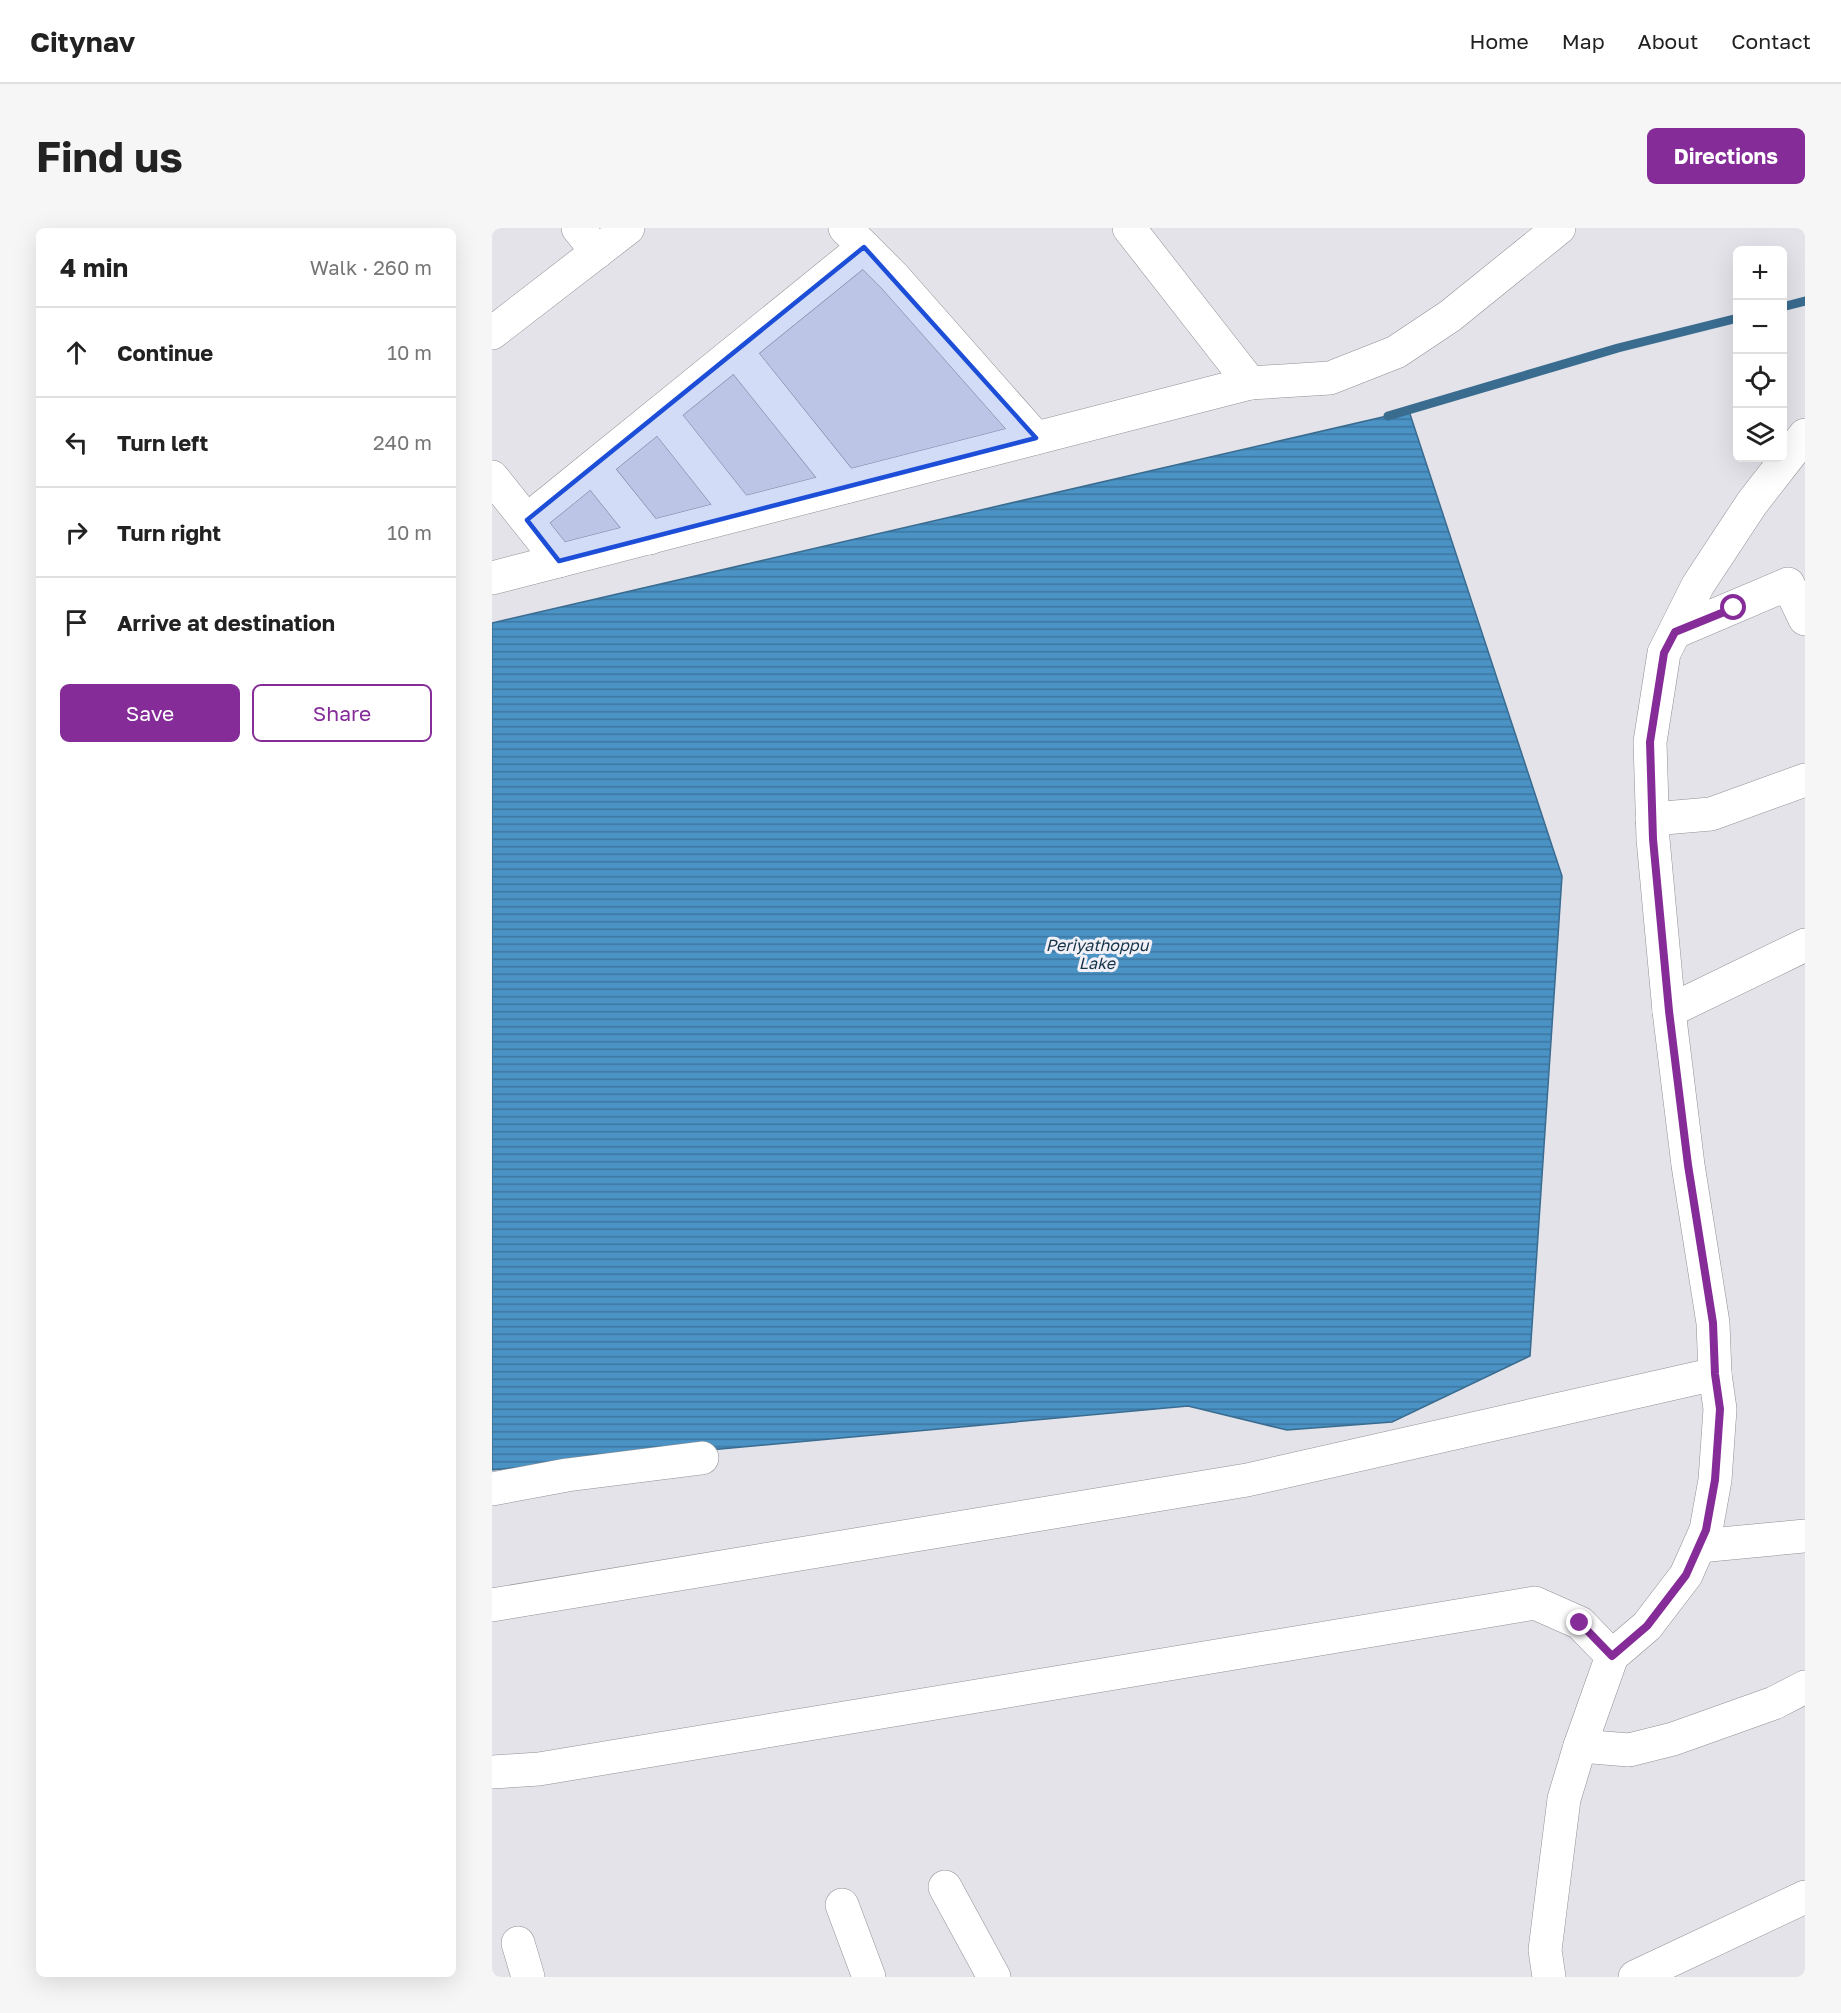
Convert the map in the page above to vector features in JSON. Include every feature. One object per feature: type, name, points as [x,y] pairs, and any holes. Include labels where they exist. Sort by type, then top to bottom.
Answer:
[{"type":"street","points":[[492,333],[588,240],[628,228]]},
{"type":"street","points":[[1130,228],[1250,383]]},
{"type":"street","points":[[492,578],[1250,383],[1330,378],[1396,352],[1450,316],[1559,228]]},
{"type":"street","points":[[527,520],[736,351],[855,238],[894,277],[1036,438]]},
{"type":"street","points":[[736,351],[845,487]]},
{"type":"street","points":[[660,412],[740,514]]},
{"type":"street","points":[[1549,1977],[1545,1950],[1563,1810],[1580,1746],[1612,1656],[1647,1626],[1686,1575],[1706,1530],[1715,1480],[1720,1409],[1715,1374],[1713,1323],[1688,1165],[1669,1011],[1652,819],[1650,742],[1664,653],[1698,585],[1752,503],[1805,435]]},
{"type":"street","points":[[593,466],[650,538]]},
{"type":"street","points":[[492,477],[559,561]]},
{"type":"street","points":[[1675,632],[1797,580],[1805,619]]},
{"type":"street","points":[[1652,819],[1711,814],[1805,780]]},
{"type":"street","points":[[1669,1011],[1805,945]]},
{"type":"street","points":[[492,1605],[1247,1480],[1715,1374]]},
{"type":"street","points":[[492,1489],[567,1475],[702,1458]]},
{"type":"street","points":[[1699,1546],[1805,1536]]},
{"type":"street","points":[[492,1772],[539,1769],[1535,1603],[1560,1612],[1580,1623],[1612,1656]]},
{"type":"street","points":[[1580,1746],[1629,1750],[1673,1739],[1774,1703],[1805,1687]]},
{"type":"street","points":[[945,1887],[994,1977]]},
{"type":"street","points":[[1635,1977],[1805,1897]]},
{"type":"street","points":[[842,1905],[869,1977]]},
{"type":"street","points":[[518,1943],[528,1977]]},
{"type":"highlighted area","points":[[864,247],[1036,438],[559,561],[527,520]]},
{"type":"water","name":"Periyathoppu Lake","points":[[1409,411],[1562,876],[1530,1356],[1392,1422],[1287,1430],[1188,1406],[492,1470],[492,623]]},
{"type":"waterway","points":[[1787,306],[1805,301]]},
{"type":"waterway","points":[[1388,416],[1618,348],[1733,319]]},
{"type":"route","points":[[1580,1623],[1612,1656],[1647,1626],[1686,1575],[1706,1530],[1715,1480],[1720,1409],[1715,1374],[1713,1323],[1688,1165],[1669,1011],[1653,839],[1650,742],[1664,653],[1675,632],[1734,608]]}]
